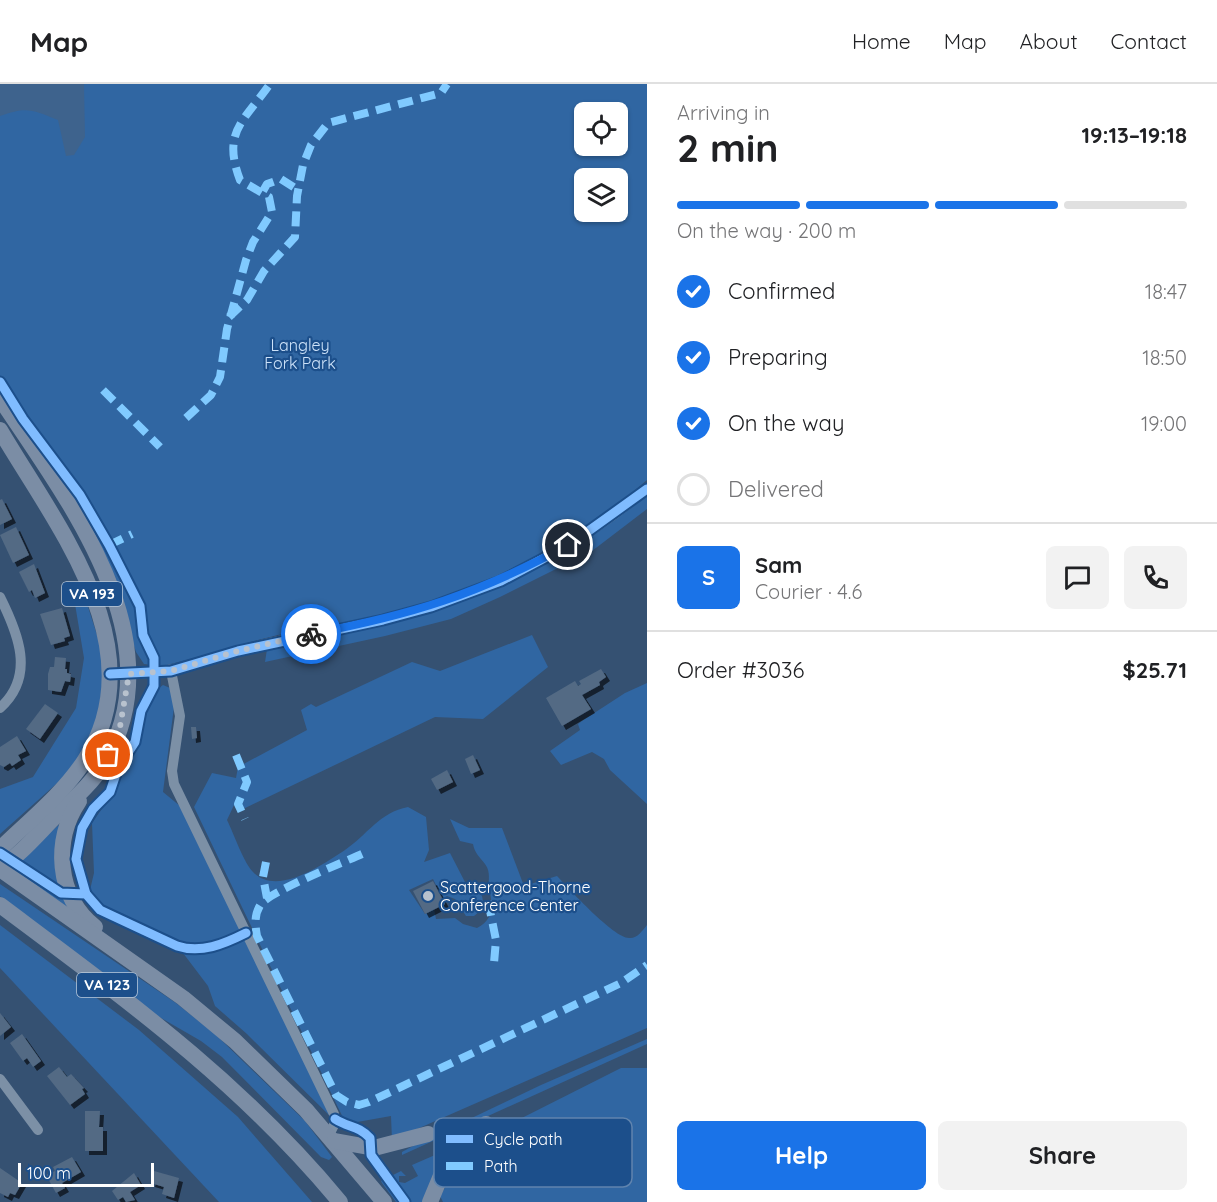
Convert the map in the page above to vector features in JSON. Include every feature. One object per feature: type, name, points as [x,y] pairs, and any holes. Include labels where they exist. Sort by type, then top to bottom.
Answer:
[{"type":"main road","name":"VA 193","points":[[0,398],[68,502],[99,564],[123,625],[129,674],[120,727],[97,773],[0,868]]},
{"type":"main road","name":"VA 193","points":[[0,430],[61,530],[81,568],[103,624],[110,674],[109,694],[102,725],[85,760],[66,785],[0,849]]},
{"type":"main road","points":[[97,773],[75,808],[66,828],[62,859],[65,882],[73,900],[86,919],[157,979]]},
{"type":"main road","name":"VA 123","points":[[0,868],[157,979],[247,1052],[332,1138],[384,1202]]},
{"type":"main road","name":"VA 123","points":[[0,905],[136,1007],[225,1080],[288,1142],[340,1202]]},
{"type":"main road","points":[[332,1138],[374,1148],[428,1134]]},
{"type":"main road","points":[[430,1202],[435,1187]]},
{"type":"street","points":[[110,674],[171,671],[274,642],[383,620],[477,591],[568,545],[647,489]]},
{"type":"street","points":[[0,597],[17,634],[22,663],[16,687],[0,708]]},
{"type":"street","points":[[171,671],[180,716],[172,771],[174,783],[334,1114],[332,1138]]},
{"type":"street","points":[[0,1079],[38,1130]]},
{"type":"green space","name":"Langley Fork Park","points":[[0,84],[647,84],[647,480],[619,503],[558,544],[526,562],[459,591],[390,613],[278,635],[163,666],[144,664],[136,652],[120,603],[0,392]]},
{"type":"green space","points":[[647,493],[647,509],[592,551],[451,619],[265,662],[267,649],[480,594]]},
{"type":"green space","points":[[81,585],[106,663],[96,727],[82,754],[64,777],[0,834],[0,789],[33,777],[76,708],[84,658],[72,586]]},
{"type":"green space","points":[[532,635],[548,667],[483,719],[435,717],[239,811],[234,805],[227,820],[250,869],[264,879],[275,881],[300,876],[345,850],[389,814],[408,807],[426,817],[429,850],[424,862],[450,853],[466,884],[475,881],[482,895],[483,904],[474,916],[466,916],[455,899],[447,896],[443,899],[433,879],[409,890],[425,914],[434,909],[436,919],[455,918],[463,924],[477,928],[487,920],[492,905],[488,870],[476,853],[473,844],[460,841],[450,819],[469,828],[502,828],[524,886],[557,876],[592,912],[622,936],[634,937],[647,925],[647,1028],[442,1118],[434,1118],[434,1122],[392,1140],[391,1116],[346,1124],[194,807],[212,773],[236,778],[238,767],[307,730],[301,710],[311,704],[316,707],[412,662],[440,671]]},
{"type":"green space","points":[[647,683],[647,804],[610,770],[604,759],[592,752],[561,765],[550,751],[580,730],[578,724],[582,721],[625,693]]},
{"type":"green space","points":[[163,685],[170,688],[174,707],[163,792],[180,806],[333,1119],[247,1034],[215,1006],[208,986],[183,953],[160,935],[131,919],[104,909],[90,890],[94,873],[92,823],[115,790],[121,770],[131,758],[154,692]]},
{"type":"green space","points":[[64,821],[70,909],[6,867]]},
{"type":"green space","points":[[0,884],[176,1003],[215,1034],[305,1121],[332,1157],[329,1160],[321,1157],[222,1057],[201,1041],[149,1011],[4,902],[0,896]]},
{"type":"green space","points":[[0,925],[139,1030],[238,1117],[312,1202],[219,1202],[0,968]]},
{"type":"green space","points":[[647,1039],[647,1044],[484,1118],[472,1118]]},
{"type":"green space","points":[[621,1068],[647,1068],[647,1202],[443,1202],[440,1196],[445,1187],[632,1187],[632,1118],[522,1118]]},
{"type":"green space","points":[[434,1136],[434,1141],[402,1155],[402,1152]]},
{"type":"green space","points":[[434,1155],[434,1186],[425,1202],[396,1202],[381,1181],[401,1171],[406,1176],[399,1176],[399,1182],[405,1183],[418,1176],[412,1165]]},
{"type":"shaded area","points":[[0,84],[84,84],[85,137],[74,155],[66,156],[58,120],[30,110],[0,116]]},
{"type":"building","points":[[2,499],[12,519],[0,525],[0,500]]},
{"type":"building","points":[[16,527],[29,555],[13,563],[0,535]]},
{"type":"building","points":[[34,564],[45,593],[35,598],[32,590],[29,592],[19,572]]},
{"type":"building","points":[[62,608],[70,636],[64,638],[65,641],[51,645],[40,614]]},
{"type":"building","points":[[55,657],[66,658],[65,669],[71,674],[70,682],[65,681],[61,692],[48,690],[48,674],[50,667],[54,667]]},
{"type":"building","points":[[601,669],[606,677],[599,682],[600,685],[582,695],[591,709],[562,726],[546,698],[575,681],[578,686],[581,684],[579,681]]},
{"type":"building","points":[[45,704],[58,713],[40,739],[26,729]]},
{"type":"building","points":[[191,727],[196,727],[197,738],[192,739]]},
{"type":"building","points":[[17,736],[26,751],[18,755],[21,760],[12,766],[10,763],[4,767],[0,765],[0,747]]},
{"type":"building","points":[[473,755],[480,770],[471,774],[465,759]]},
{"type":"building","points":[[447,770],[453,782],[437,790],[431,779]]},
{"type":"building","name":"Scattergood-Thorne Conference Center","points":[[433,881],[445,904],[425,914],[413,891]]},
{"type":"building","points":[[0,1013],[11,1027],[0,1036]]},
{"type":"building","points":[[22,1034],[41,1061],[33,1067],[27,1058],[23,1061],[10,1043]]},
{"type":"building","points":[[59,1067],[67,1077],[71,1074],[84,1088],[82,1089],[85,1094],[70,1105],[47,1076]]},
{"type":"building","points":[[85,1111],[100,1111],[99,1127],[103,1127],[103,1151],[85,1151]]},
{"type":"building","points":[[72,1157],[81,1172],[62,1183],[65,1188],[56,1193],[46,1175],[55,1171],[53,1167]]},
{"type":"building","points":[[0,1168],[22,1183],[15,1195],[10,1193],[8,1197],[0,1193]]},
{"type":"building","points":[[154,1171],[179,1178],[174,1198],[162,1194],[164,1187],[151,1183]]},
{"type":"building","points":[[134,1173],[141,1185],[130,1192],[135,1200],[126,1202],[123,1197],[118,1200],[112,1191]]},
{"type":"marked path","points":[[186,418],[211,395],[220,377],[227,329],[246,260],[253,242],[272,212],[269,197],[240,180],[233,150],[238,128],[270,84]]},
{"type":"marked path","points":[[229,317],[247,300],[264,271],[295,237],[297,196],[303,165],[311,145],[328,123],[441,93],[447,84]]},
{"type":"marked path","points":[[263,191],[267,184],[281,179],[298,190]]},
{"type":"marked path","points":[[103,390],[160,447]]},
{"type":"marked path","points":[[109,545],[132,534]]},
{"type":"marked path","points":[[236,755],[247,782],[238,804],[245,819]]},
{"type":"marked path","points":[[362,854],[267,898],[261,904],[256,920],[257,936],[336,1095],[347,1102],[359,1105],[369,1102],[621,983],[647,965]]},
{"type":"marked path","points":[[266,862],[263,877],[267,898]]},
{"type":"marked path","points":[[488,901],[496,940],[494,963]]},
{"type":"cycle path","points":[[0,382],[23,419],[80,495],[109,545],[140,606],[143,635],[154,658],[154,686],[141,711],[135,742],[118,768],[110,792],[93,809],[82,828],[76,859],[86,894]]},
{"type":"cycle path","points":[[110,674],[171,671],[238,651],[383,620],[431,607],[501,581],[569,545],[647,489]]},
{"type":"cycle path","points":[[0,853],[61,893],[86,894],[100,910],[177,946],[204,948],[221,944],[246,933]]},
{"type":"cycle path","points":[[335,1119],[361,1131],[370,1138],[371,1155],[405,1202]]},
{"type":"way so far","points":[[108,755],[120,727],[127,697],[129,674],[171,671],[238,651],[311,634]]},
{"type":"place","name":"Scattergood-Thorne Conference Center","points":[[428,896]]},
{"type":"route","points":[[311,634],[383,620],[432,607],[501,581],[568,545]]}]
